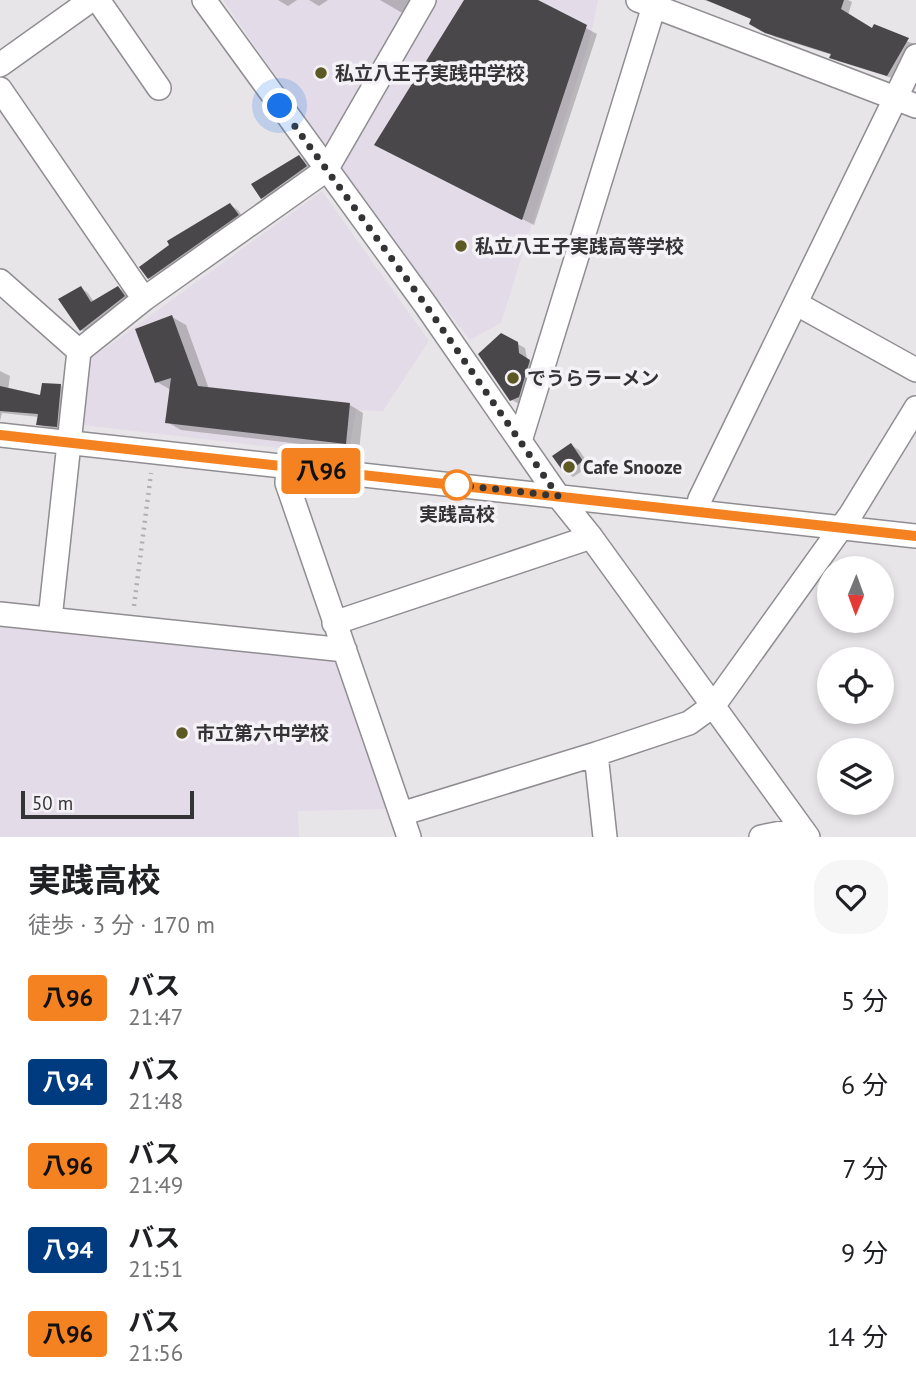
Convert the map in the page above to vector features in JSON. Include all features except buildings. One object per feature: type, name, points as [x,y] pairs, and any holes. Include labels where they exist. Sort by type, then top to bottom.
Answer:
[{"type":"street","points":[[0,65],[91,0]]},
{"type":"street","points":[[98,0],[159,88]]},
{"type":"street","points":[[204,0],[425,304],[558,496],[591,537],[805,833]]},
{"type":"street","points":[[50,619],[79,351],[144,299],[326,170],[425,0]]},
{"type":"street","points":[[520,440],[646,3],[906,102]]},
{"type":"street","points":[[697,511],[700,499],[797,304],[906,102],[916,56]]},
{"type":"street","points":[[0,89],[144,299]]},
{"type":"street","points":[[5,291],[79,351]]},
{"type":"street","points":[[797,304],[916,370]]},
{"type":"street","points":[[401,814],[689,723],[714,705],[841,528],[916,408]]},
{"type":"street","points":[[0,435],[916,536]]},
{"type":"street","points":[[288,467],[287,483],[410,837]]},
{"type":"street","points":[[334,623],[591,537]]},
{"type":"street","points":[[0,614],[345,650]]},
{"type":"street","points":[[596,754],[605,837]]},
{"type":"street","points":[[761,837],[805,833]]},
{"type":"path","points":[[131,628],[153,452]]},
{"type":"shaded area","name":"私立八王子実践中学校","points":[[223,0],[411,0],[324,146]]},
{"type":"shaded area","name":"私立八王子実践高等学校","points":[[435,0],[598,0],[591,35],[501,323],[470,340],[338,170]]},
{"type":"shaded area","points":[[322,191],[429,341],[383,411],[356,410],[348,456],[83,425],[89,360]]},
{"type":"shaded area","name":"市立第六中学校","points":[[0,622],[340,658],[387,809],[298,811],[299,837],[0,837]]},
{"type":"bus line","name":"八96","points":[[0,435],[916,536]]},
{"type":"place","name":"私立八王子実践中学校","points":[[321,73]]},
{"type":"place","name":"私立八王子実践高等学校","points":[[461,246]]},
{"type":"place","name":"でうらラーメン","points":[[513,378]]},
{"type":"place","name":"Cafe Snooze","points":[[569,467]]},
{"type":"place","name":"実践高校","points":[[457,485]]},
{"type":"place","name":"市立第六中学校","points":[[182,733]]},
{"type":"route","points":[[280,106],[425,304],[558,496],[450,484],[457,485]]}]
